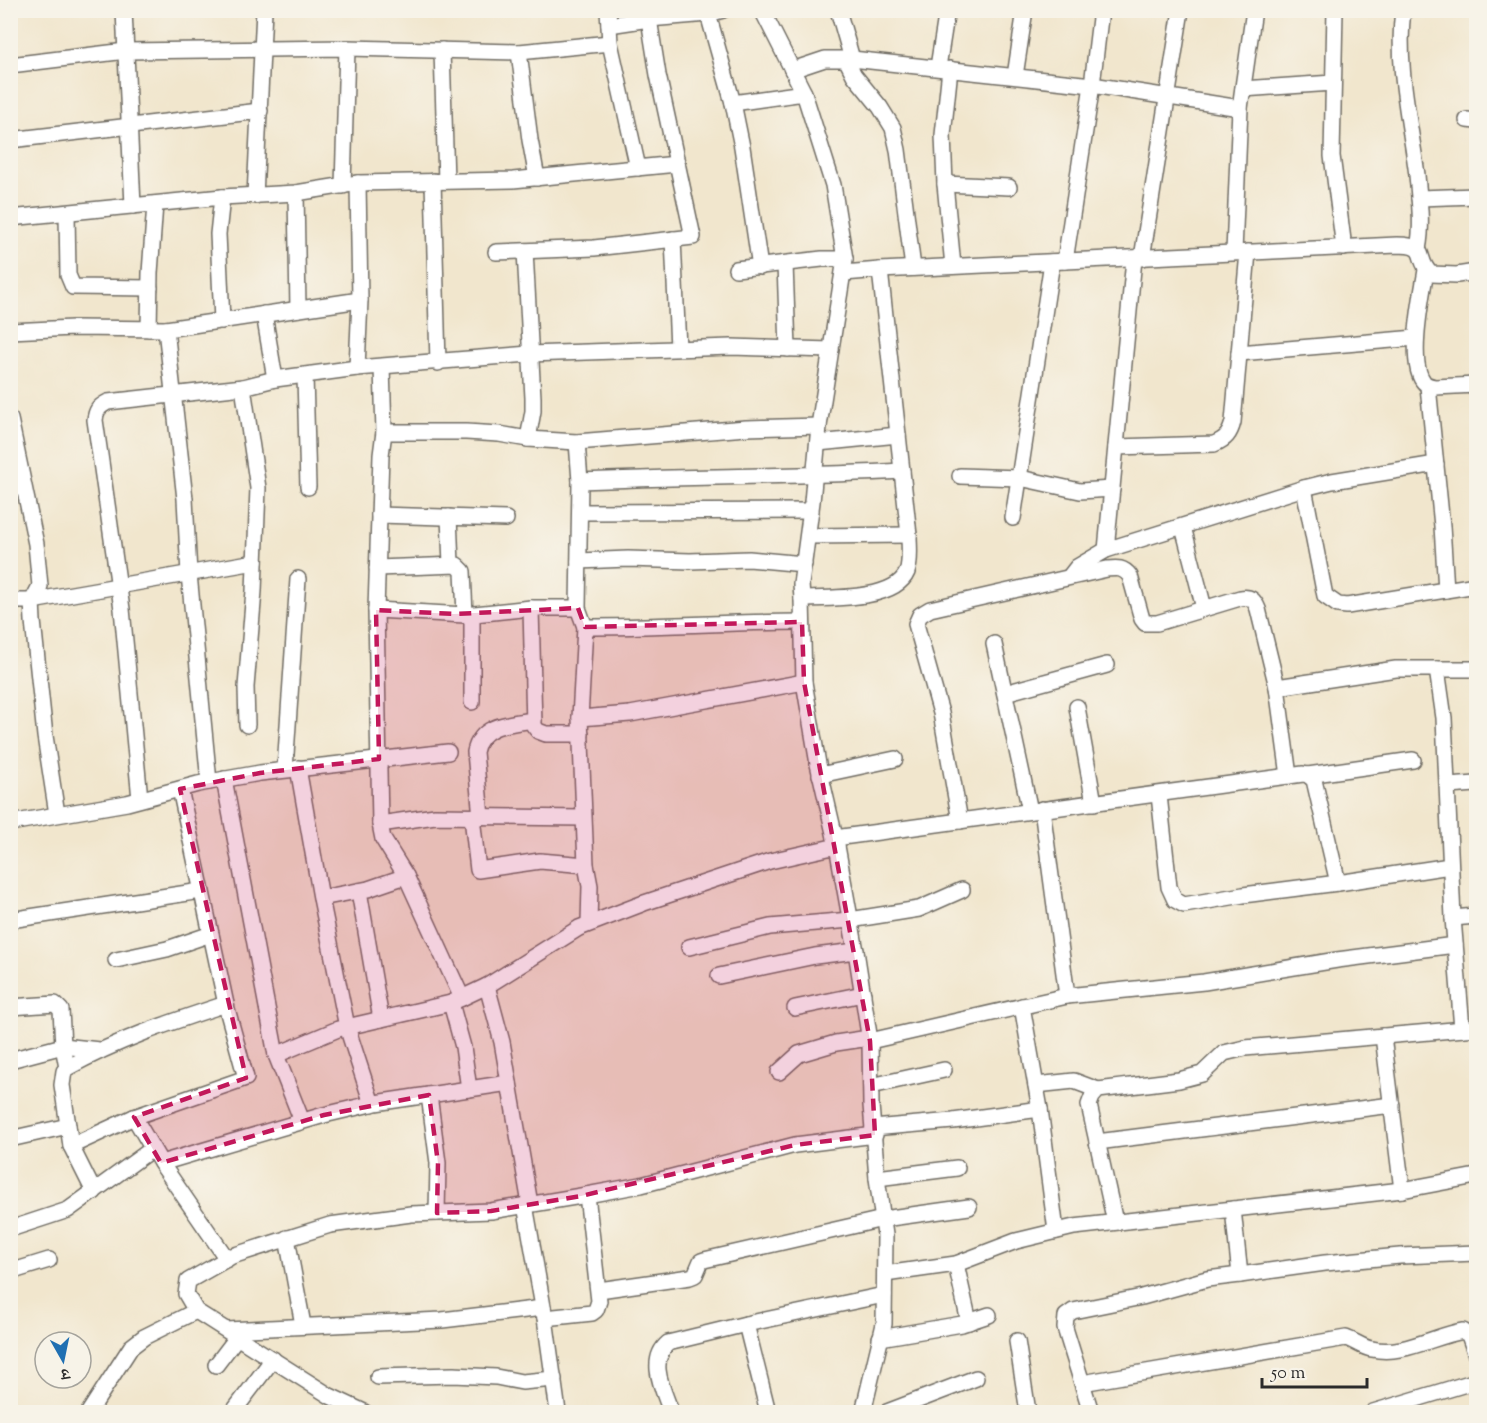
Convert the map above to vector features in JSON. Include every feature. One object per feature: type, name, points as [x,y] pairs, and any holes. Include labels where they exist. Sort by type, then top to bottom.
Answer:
[{"type":"street","points":[[124,10],[133,206]]},
{"type":"street","points":[[255,196],[264,10]]},
{"type":"street","points":[[762,10],[804,93],[834,185],[845,266],[819,426],[804,564],[802,622],[804,682],[820,775],[836,842],[870,1040],[877,1178],[885,1235],[885,1274],[884,1324],[864,1413]]},
{"type":"street","points":[[838,10],[854,75],[880,107],[892,128],[898,150],[913,268]]},
{"type":"street","points":[[947,10],[943,135],[953,266]]},
{"type":"street","points":[[1015,76],[1025,10]]},
{"type":"street","points":[[1013,518],[1092,85],[1101,10]]},
{"type":"street","points":[[1106,549],[1138,258],[1168,97],[1181,10]]},
{"type":"street","points":[[1116,447],[1214,444],[1230,434],[1239,353],[1240,108],[1254,10]]},
{"type":"street","points":[[1335,10],[1332,156],[1344,248]]},
{"type":"street","points":[[1403,10],[1401,72],[1419,198],[1420,239],[1418,249]]},
{"type":"street","points":[[638,168],[610,43],[608,18],[649,19],[716,12],[742,147],[760,267]]},
{"type":"street","points":[[496,252],[594,248],[693,237],[658,75],[649,19]]},
{"type":"street","points":[[10,65],[126,51],[347,48],[519,52],[610,43]]},
{"type":"street","points":[[347,48],[351,185],[360,300],[357,368]]},
{"type":"street","points":[[438,363],[442,50]]},
{"type":"street","points":[[519,52],[537,178]]},
{"type":"street","points":[[792,70],[825,59],[849,59],[1092,85],[1240,108]]},
{"type":"street","points":[[1243,89],[1333,83]]},
{"type":"street","points":[[733,103],[804,93]]},
{"type":"street","points":[[10,140],[260,111]]},
{"type":"street","points":[[10,218],[222,197],[296,193],[351,185],[537,178],[677,164]]},
{"type":"street","points":[[945,184],[1009,187]]},
{"type":"street","points":[[296,193],[298,309]]},
{"type":"street","points":[[1419,198],[1476,196]]},
{"type":"street","points":[[222,197],[218,234],[222,321]]},
{"type":"street","points":[[149,329],[155,204]]},
{"type":"street","points":[[67,213],[68,275],[72,287],[150,288]]},
{"type":"street","points":[[673,240],[678,348]]},
{"type":"street","points":[[736,269],[785,264],[880,270],[1409,245],[1418,249],[1426,270],[1416,338],[1418,369],[1422,381],[1428,386],[1435,387],[1476,385]]},
{"type":"street","points":[[525,251],[533,411],[528,439]]},
{"type":"street","points":[[785,264],[788,349]]},
{"type":"street","points":[[802,599],[860,597],[895,586],[903,580],[907,571],[909,535],[880,270]]},
{"type":"street","points":[[1426,270],[1438,276],[1476,272]]},
{"type":"street","points":[[10,331],[73,328],[166,329],[360,300]]},
{"type":"street","points":[[264,314],[275,379]]},
{"type":"street","points":[[166,329],[185,499],[189,574],[216,781],[276,1055],[302,1121]]},
{"type":"street","points":[[1239,353],[1416,338]]},
{"type":"street","points":[[140,799],[118,585],[95,420],[96,411],[108,402],[243,387],[275,379],[357,368],[530,354],[731,347],[831,350]]},
{"type":"street","points":[[382,367],[384,432],[381,455],[376,610],[380,824],[383,839],[406,876],[457,1000],[469,1089]]},
{"type":"street","points":[[305,376],[308,487]]},
{"type":"street","points":[[1428,386],[1446,590]]},
{"type":"street","points":[[243,387],[258,488],[246,687],[247,725]]},
{"type":"street","points":[[10,419],[15,471],[36,544],[40,586],[32,601],[45,736],[57,814]]},
{"type":"street","points":[[384,432],[466,432],[577,442],[746,428],[819,426]]},
{"type":"street","points":[[818,443],[898,435]]},
{"type":"street","points":[[577,442],[580,481],[578,608],[585,627],[580,734],[586,865],[590,885],[589,923]]},
{"type":"street","points":[[1070,576],[1077,567],[1106,549],[1304,488],[1332,481],[1436,464]]},
{"type":"street","points":[[580,481],[736,475],[814,476],[902,471]]},
{"type":"street","points":[[960,476],[1020,478],[1080,491],[1112,489]]},
{"type":"street","points":[[1304,488],[1319,574],[1325,596],[1330,601],[1347,606],[1476,585]]},
{"type":"street","points":[[580,512],[811,511]]},
{"type":"street","points":[[379,515],[506,519]]},
{"type":"street","points":[[449,517],[451,564]]},
{"type":"street","points":[[1183,527],[1204,608]]},
{"type":"street","points":[[808,537],[909,535]]},
{"type":"street","points":[[579,561],[749,560],[804,564]]},
{"type":"street","points":[[10,601],[32,601],[255,562]]},
{"type":"street","points":[[377,568],[451,564],[457,565],[464,571],[472,702]]},
{"type":"street","points":[[960,820],[941,713],[916,624],[920,615],[930,609],[1107,569],[1120,568],[1130,576],[1145,623],[1157,623],[1239,598],[1248,596],[1253,599],[1258,609],[1276,687],[1289,776]]},
{"type":"street","points":[[298,579],[292,769],[347,1027],[372,1104]]},
{"type":"street","points":[[376,610],[468,615],[531,608],[578,608]]},
{"type":"street","points":[[531,608],[534,726],[538,731],[546,734],[580,734]]},
{"type":"street","points":[[585,627],[802,622]]},
{"type":"street","points":[[994,644],[1036,810],[1067,996]]},
{"type":"street","points":[[1005,693],[1107,665]]},
{"type":"street","points":[[1276,687],[1396,669],[1476,669]]},
{"type":"street","points":[[1036,1085],[1074,1080],[1098,1090],[1179,1080],[1202,1074],[1224,1053],[1245,1048],[1469,1029],[1452,918],[1444,718],[1437,669]]},
{"type":"street","points":[[580,718],[630,714],[804,682]]},
{"type":"street","points":[[1077,707],[1094,803]]},
{"type":"street","points":[[534,720],[492,728],[477,743],[478,870],[540,861],[586,865]]},
{"type":"street","points":[[10,823],[140,799],[216,781],[292,769],[448,752]]},
{"type":"street","points":[[820,775],[895,759]]},
{"type":"street","points":[[276,1055],[327,1033],[457,1000],[487,986],[568,933],[589,923],[743,869],[836,842],[960,820],[1413,760]]},
{"type":"street","points":[[1308,775],[1314,780],[1338,883]]},
{"type":"street","points":[[1448,786],[1476,784]]},
{"type":"street","points":[[71,1146],[134,1117],[246,1078],[226,1004],[180,789]]},
{"type":"street","points":[[1159,795],[1169,887],[1174,900],[1184,905],[1450,866]]},
{"type":"street","points":[[380,824],[435,816],[583,818]]},
{"type":"street","points":[[321,898],[358,891],[406,876]]},
{"type":"street","points":[[689,947],[770,927],[850,920],[919,909],[962,890]]},
{"type":"street","points":[[10,920],[201,891]]},
{"type":"street","points":[[358,891],[381,1019]]},
{"type":"street","points":[[1452,918],[1476,916]]},
{"type":"street","points":[[116,960],[167,949],[211,934]]},
{"type":"street","points":[[780,1072],[799,1054],[836,1043],[870,1040],[1067,996],[1204,982],[1337,960],[1455,945]]},
{"type":"street","points":[[719,976],[815,956],[856,951]]},
{"type":"street","points":[[487,986],[502,1042],[509,1083],[558,1413]]},
{"type":"street","points":[[795,1008],[863,994]]},
{"type":"street","points":[[10,1007],[55,1004],[59,1006],[63,1014],[63,1047],[67,1068]]},
{"type":"street","points":[[94,1192],[71,1146],[62,1085],[64,1071],[99,1050],[179,1019],[226,1004]]},
{"type":"street","points":[[1022,1006],[1040,1109],[1056,1231]]},
{"type":"street","points":[[1383,1036],[1402,1190]]},
{"type":"street","points":[[10,1060],[63,1047],[99,1050]]},
{"type":"street","points":[[871,1086],[944,1070]]},
{"type":"street","points":[[161,1163],[302,1121],[372,1104],[509,1083]]},
{"type":"street","points":[[1098,1090],[1089,1106],[1115,1222]]},
{"type":"street","points":[[429,1095],[438,1163],[437,1213]]},
{"type":"street","points":[[1097,1142],[1392,1105]]},
{"type":"street","points":[[364,1413],[330,1396],[196,1311],[186,1294],[188,1281],[227,1259],[330,1225],[411,1214],[491,1211],[528,1205],[641,1185],[795,1145],[1040,1109]]},
{"type":"street","points":[[134,1117],[161,1163],[227,1259]]},
{"type":"street","points":[[10,1139],[68,1126]]},
{"type":"street","points":[[10,1229],[68,1210],[152,1149]]},
{"type":"street","points":[[877,1178],[957,1168]]},
{"type":"street","points":[[885,1274],[956,1264],[1016,1241],[1056,1231],[1115,1222],[1402,1190],[1476,1176]]},
{"type":"street","points":[[232,1333],[303,1325],[442,1320],[544,1313],[592,1313],[598,1306],[599,1290],[587,1195]]},
{"type":"street","points":[[599,1290],[690,1277],[694,1275],[700,1261],[883,1220],[969,1207]]},
{"type":"street","points":[[1233,1209],[1240,1275]]},
{"type":"street","points":[[287,1239],[303,1325]]},
{"type":"street","points":[[1091,1413],[1065,1328],[1066,1316],[1073,1311],[1142,1297],[1207,1280],[1240,1275],[1325,1263],[1400,1256],[1476,1253]]},
{"type":"street","points":[[10,1272],[49,1260]]},
{"type":"street","points":[[956,1264],[969,1322]]},
{"type":"street","points":[[671,1413],[658,1373],[658,1356],[661,1349],[676,1340],[884,1295]]},
{"type":"street","points":[[89,1413],[131,1347],[144,1337],[196,1311]]},
{"type":"street","points":[[880,1338],[969,1322],[989,1315]]},
{"type":"street","points":[[746,1324],[768,1413]]},
{"type":"street","points":[[1082,1383],[1346,1338],[1370,1349],[1397,1350],[1463,1331],[1469,1335],[1476,1354]]},
{"type":"street","points":[[216,1365],[232,1333]]},
{"type":"street","points":[[1017,1341],[1028,1413]]},
{"type":"street","points":[[233,1413],[273,1359]]},
{"type":"street","points":[[378,1377],[453,1375],[496,1377],[522,1382],[554,1379]]},
{"type":"street","points":[[886,1413],[976,1378]]},
{"type":"street","points":[[1373,1413],[1476,1381]]},
{"type":"highlighted area","points":[[578,608],[585,627],[802,622],[804,682],[870,1041],[875,1135],[795,1145],[581,1196],[491,1211],[437,1213],[438,1163],[429,1095],[324,1115],[161,1163],[134,1117],[246,1078],[180,789],[260,773],[379,759],[376,610],[454,614]]}]
